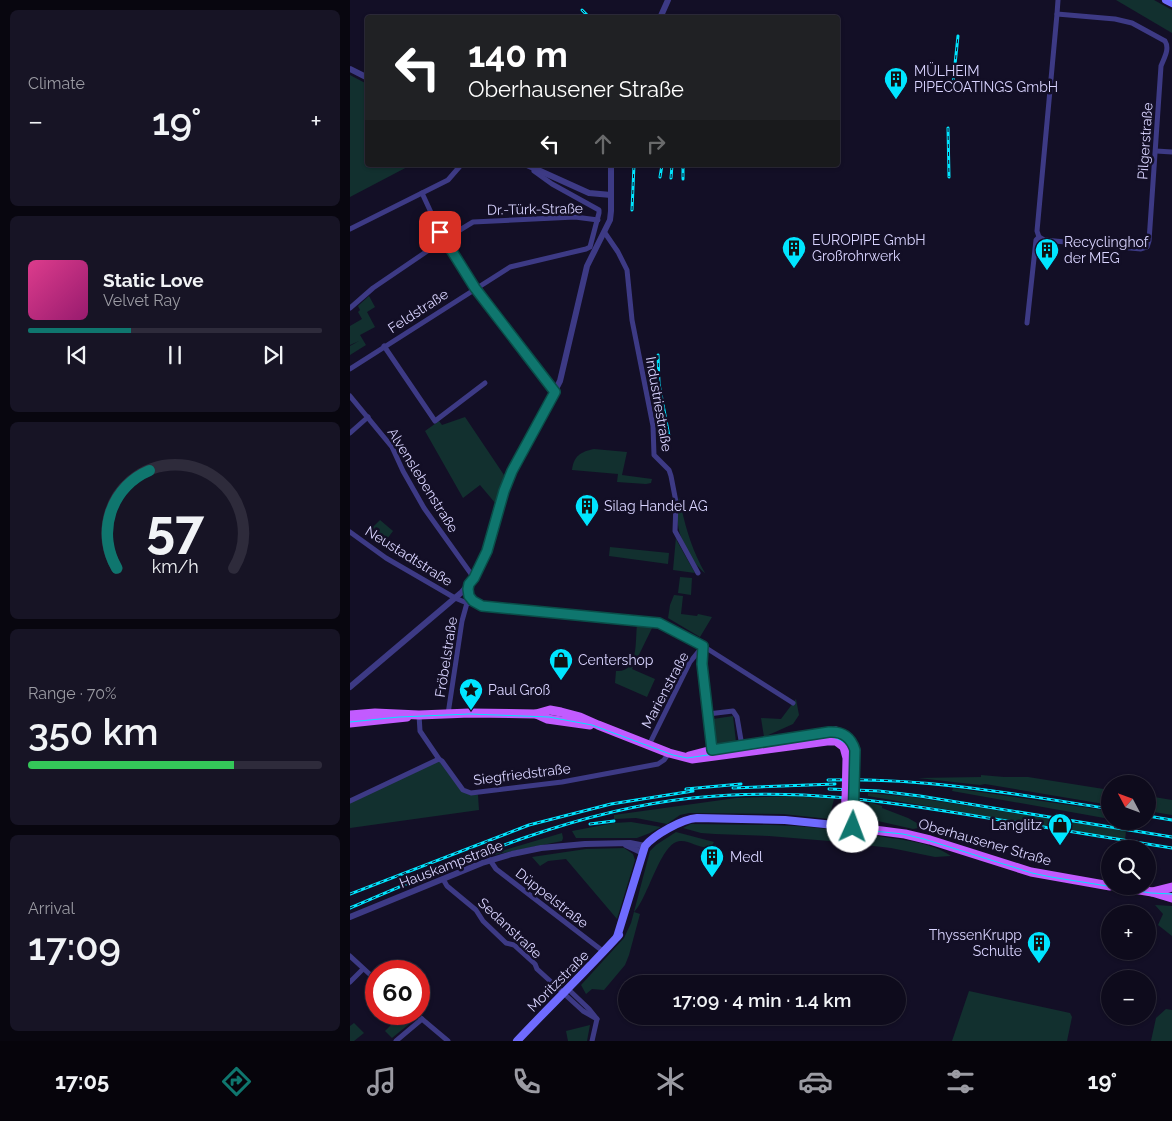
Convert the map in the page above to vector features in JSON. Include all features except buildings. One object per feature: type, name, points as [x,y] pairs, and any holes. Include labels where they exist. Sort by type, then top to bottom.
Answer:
[{"type":"main road","points":[[1166,0],[1172,3]]},
{"type":"main road","points":[[350,715],[383,712],[419,715],[536,714],[550,710],[580,717],[598,726],[649,745],[667,756],[689,756],[712,750],[836,731],[847,736],[854,746],[849,827],[785,820],[692,818],[656,837],[644,849]]},
{"type":"main road","points":[[350,723],[398,719],[419,715]]},
{"type":"main road","points":[[689,756],[700,759],[833,740],[844,747],[847,758],[850,800]]},
{"type":"main road","name":"Oberhausener Straße","points":[[849,827],[905,834],[1031,872],[1101,884]]},
{"type":"main road","name":"Moritzstraße","points":[[517,1041],[622,932],[635,889],[635,881],[644,849]]},
{"type":"main road","points":[[1156,891],[1172,887]]},
{"type":"main road","points":[[1156,893],[1172,898]]},
{"type":"street","points":[[661,15],[668,0]]},
{"type":"street","points":[[1027,323],[1036,240],[1039,237],[1037,231],[1058,0]]},
{"type":"street","name":"Pilgerstraße","points":[[1039,237],[1044,240],[1142,249],[1147,247],[1149,241],[1161,66],[1168,45],[1165,41],[1132,23],[1115,19],[1057,14]]},
{"type":"street","points":[[350,69],[365,76]]},
{"type":"street","points":[[1156,150],[1172,152]]},
{"type":"street","points":[[350,229],[448,180],[459,167]]},
{"type":"street","points":[[530,167],[552,184],[596,208],[599,213],[598,220]]},
{"type":"street","points":[[531,167],[589,193],[611,194]]},
{"type":"street","points":[[350,687],[455,598],[474,578],[487,551],[504,491],[512,471],[560,381],[587,266],[604,233],[611,211],[611,167]]},
{"type":"street","points":[[422,193],[445,239],[475,288],[555,392]]},
{"type":"street","name":"Dr.-Türk-Straße","points":[[350,308],[373,288],[445,239],[467,225],[478,221],[575,217],[598,220]]},
{"type":"street","name":"Feldstraße","points":[[350,369],[510,267],[586,249],[591,244],[598,220]]},
{"type":"street","name":"Industriestraße","points":[[604,233],[618,252],[627,270],[632,320],[653,426],[654,456],[669,470],[672,476],[676,496],[675,531],[698,573]]},
{"type":"street","points":[[384,346],[435,421],[485,383]]},
{"type":"street","name":"Alvenslebenstraße","points":[[350,396],[392,447],[424,508],[474,578]]},
{"type":"street","points":[[350,433],[368,417]]},
{"type":"street","name":"Neustadtstraße","points":[[350,532],[386,558],[467,603],[659,623],[703,646],[793,703]]},
{"type":"street","points":[[469,584],[469,596],[473,601],[482,606]]},
{"type":"street","name":"Fröbelstraße","points":[[448,714],[462,621],[467,603]]},
{"type":"street","points":[[703,646],[702,664],[712,750]]},
{"type":"street","name":"Marienstraße","points":[[649,745],[690,662],[703,646]]},
{"type":"street","points":[[690,662],[702,664]]},
{"type":"street","points":[[708,714],[733,711],[737,717],[742,746]]},
{"type":"street","name":"Siegfriedstraße","points":[[419,715],[420,731],[439,759],[442,760],[464,790],[476,794],[572,780],[658,764],[667,756]]},
{"type":"street","points":[[350,801],[439,759]]},
{"type":"street","name":"Hauskampstraße","points":[[350,917],[490,860],[542,848],[585,844],[630,843],[644,849]]},
{"type":"street","name":"Düppelstraße","points":[[490,860],[496,869],[604,952]]},
{"type":"street","name":"Sedanstraße","points":[[443,879],[447,886],[476,910],[483,921],[506,943],[514,945],[565,991],[583,1011],[597,1018],[592,1041]]},
{"type":"street","points":[[350,956],[363,969],[350,982]]},
{"type":"street","points":[[396,1041],[415,1025]]},
{"type":"street","points":[[429,1025],[448,1041]]},
{"type":"green space","points":[[1116,0],[1154,0],[1172,10],[1172,33]]},
{"type":"green space","points":[[350,75],[365,83],[365,167],[407,167],[350,197]]},
{"type":"green space","points":[[369,296],[375,307],[367,312],[375,327],[360,335],[366,345],[350,355],[350,346],[359,341],[350,345],[350,326],[362,319],[358,312],[360,310],[358,306]]},
{"type":"green space","points":[[465,417],[504,475],[496,504],[480,485],[463,498],[425,431],[439,421],[442,425]]},
{"type":"green space","points":[[594,449],[627,452],[622,475],[652,479],[651,483],[617,482],[618,474],[572,470],[578,455]]},
{"type":"green space","points":[[679,497],[689,536],[705,573],[692,558],[681,538],[677,519]]},
{"type":"green space","points":[[380,520],[393,531],[384,543],[381,541],[384,537],[372,528]]},
{"type":"green space","points":[[676,537],[677,541],[695,573],[673,570]]},
{"type":"green space","points":[[610,547],[669,553],[668,564],[609,556]]},
{"type":"green space","points":[[680,577],[692,578],[691,595],[678,593]]},
{"type":"green space","points":[[674,595],[683,596],[681,614],[697,616],[698,614],[712,617],[700,637],[668,618]]},
{"type":"green space","points":[[637,625],[653,626],[632,669],[655,679],[647,697],[615,683],[616,671],[629,667],[632,662],[636,647]]},
{"type":"green space","points":[[796,699],[799,715],[793,724],[764,737],[761,718],[781,719]]},
{"type":"green space","points":[[733,716],[736,742],[717,745],[713,719]]},
{"type":"green space","points":[[438,760],[461,786],[478,795],[479,810],[350,828],[350,803]]},
{"type":"green space","points":[[981,775],[1028,777],[1101,789],[1101,803],[985,784],[918,778],[981,777]]},
{"type":"green space","points":[[953,788],[1101,810],[1101,817],[952,791]]},
{"type":"green space","points":[[868,793],[912,797],[1101,827],[1101,830],[1126,831],[1125,840],[868,796]]},
{"type":"green space","points":[[793,796],[834,799],[829,819],[783,814],[689,813],[680,815],[667,824],[636,818],[614,819],[614,815],[736,798]]},
{"type":"green space","points":[[1156,797],[1172,800],[1172,815],[1156,812]]},
{"type":"green space","points":[[869,802],[882,806],[882,808],[908,818],[924,827],[913,829],[869,819]]},
{"type":"green space","points":[[631,822],[661,827],[637,838],[576,838],[572,831],[614,823]]},
{"type":"green space","points":[[691,824],[782,825],[837,830],[916,842],[943,851],[951,856],[935,857],[891,848],[829,841],[701,833],[683,828]]},
{"type":"green space","points":[[676,832],[714,842],[711,847],[706,847],[681,841],[674,843],[667,850],[634,912],[640,914],[625,965],[604,990],[592,989],[586,994],[581,985],[624,938],[631,923],[650,851]]},
{"type":"green space","points":[[562,833],[562,841],[494,855],[491,854]]},
{"type":"green space","points":[[624,848],[633,854],[635,860],[617,919],[566,859],[548,861],[540,866],[532,857],[586,849]]},
{"type":"green space","points":[[1156,905],[1172,906],[1172,936],[1158,925],[1163,914]]},
{"type":"green space","points":[[969,991],[1070,1013],[1072,1017],[1067,1041],[952,1041]]},
{"type":"green space","points":[[1166,1009],[1172,1010],[1172,1041],[1151,1041],[1156,1018]]},
{"type":"green space","points":[[354,1023],[364,1033],[354,1041],[350,1041],[350,1026]]},
{"type":"green space","points":[[391,1025],[408,1025],[392,1038],[385,1031]]},
{"type":"green space","points":[[590,1025],[587,1041],[568,1041],[566,1031]]},
{"type":"tram line","points":[[350,722],[399,717],[470,714],[549,717],[592,725],[673,755],[687,758],[830,737],[841,741],[848,749],[850,757],[849,812],[853,823],[864,830],[903,834],[924,839],[1032,873],[1051,877],[1151,893],[1172,894]]},
{"type":"railway","points":[[582,10],[587,15]]},
{"type":"railway","points":[[953,83],[958,36]]},
{"type":"railway","points":[[948,128],[949,177]]},
{"type":"railway","points":[[632,210],[634,167]]},
{"type":"railway","points":[[660,177],[662,167]]},
{"type":"railway","points":[[671,178],[672,167]]},
{"type":"railway","points":[[683,167],[683,179]]},
{"type":"railway","points":[[658,355],[659,384],[669,436]]},
{"type":"railway","points":[[828,780],[899,781],[934,784],[1005,792],[1101,808]]},
{"type":"railway","points":[[686,789],[741,784]]},
{"type":"railway","points":[[733,788],[835,784]]},
{"type":"railway","points":[[829,789],[879,791],[920,796],[1172,837]]},
{"type":"railway","points":[[350,894],[529,825],[611,804],[693,791]]},
{"type":"railway","points":[[350,908],[475,856],[560,826],[603,814],[647,805],[692,798],[730,795],[804,795],[877,801],[1172,848]]},
{"type":"railway","points":[[1156,817],[1172,820]]},
{"type":"railway","points":[[590,824],[614,821]]},
{"type":"place","name":"MÜLHEIM PIPECOATINGS GmbH","points":[[896,100]]},
{"type":"place","name":"EUROPIPE GmbH Großrohrwerk","points":[[794,269]]},
{"type":"place","name":"Recyclinghof der MEG","points":[[1047,271]]},
{"type":"place","name":"Silag Handel AG","points":[[587,527]]},
{"type":"place","name":"Centershop","points":[[561,681]]},
{"type":"place","name":"Paul Groß","points":[[471,711]]},
{"type":"place","name":"Langlitz","points":[[1060,846]]},
{"type":"place","name":"Medl","points":[[712,878]]},
{"type":"place","name":"ThyssenKrupp Schulte","points":[[1039,964]]},
{"type":"route","points":[[440,232],[475,288],[555,392],[512,471],[504,491],[487,551],[474,578],[469,584],[468,593],[473,601],[482,606],[659,623],[703,646],[702,664],[712,750],[836,731],[847,736],[855,750],[853,827]]}]
